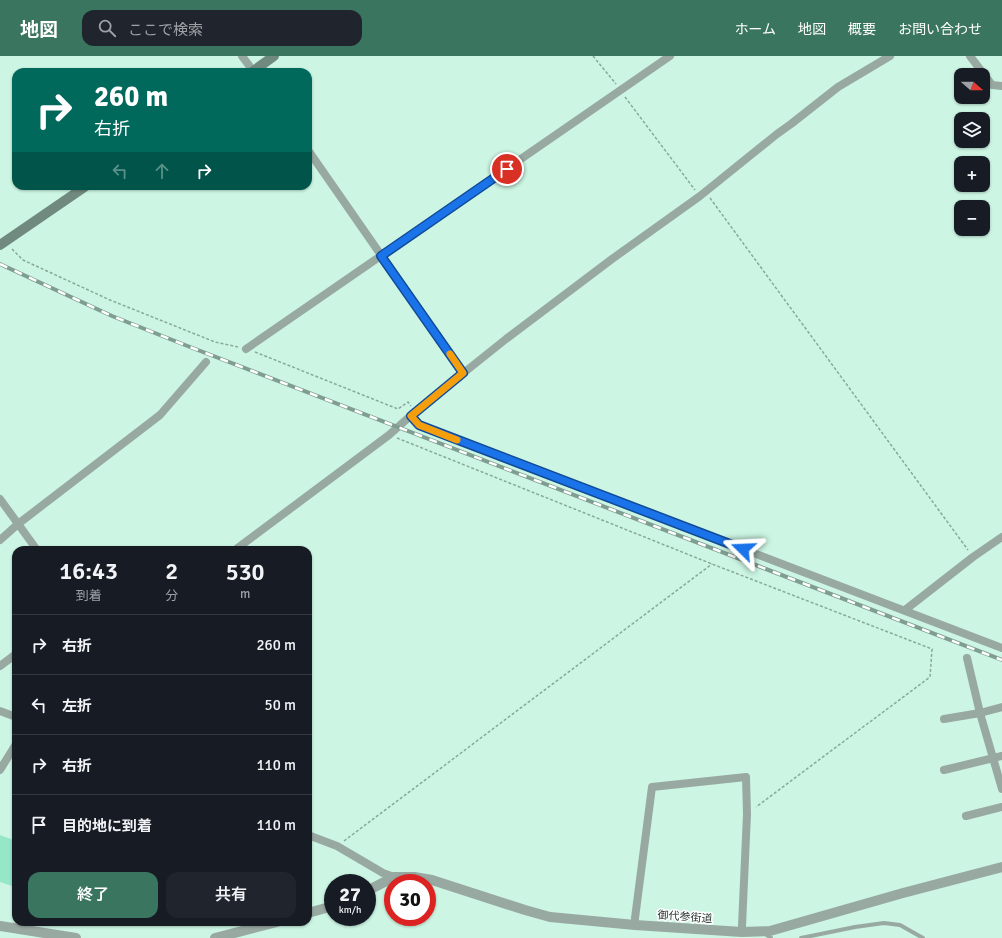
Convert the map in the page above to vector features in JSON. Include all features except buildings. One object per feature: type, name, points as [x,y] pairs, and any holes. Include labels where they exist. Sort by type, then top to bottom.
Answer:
[{"type":"main road","points":[[258,68],[274,56]]},
{"type":"main road","points":[[1,244],[80,190]]},
{"type":"street","points":[[242,56],[250,68]]},
{"type":"street","points":[[246,349],[670,56]]},
{"type":"street","points":[[240,546],[389,435],[506,339],[612,259],[703,194],[777,134],[838,88],[890,56]]},
{"type":"street","points":[[970,56],[992,85],[1002,86]]},
{"type":"street","points":[[312,156],[463,373]]},
{"type":"street","points":[[0,540],[18,524],[160,415],[206,362]]},
{"type":"street","points":[[414,414],[419,425],[1002,648]]},
{"type":"street","points":[[0,499],[34,546]]},
{"type":"street","points":[[906,610],[1002,536]]},
{"type":"street","points":[[0,666],[12,657]]},
{"type":"street","points":[[967,658],[980,713],[1002,789]]},
{"type":"street","points":[[944,719],[980,713],[1002,707]]},
{"type":"street","points":[[0,711],[12,716]]},
{"type":"street","points":[[0,770],[12,750]]},
{"type":"street","points":[[944,770],[1002,756]]},
{"type":"street","points":[[636,925],[636,910],[652,787],[746,778],[747,814],[742,932]]},
{"type":"street","points":[[966,816],[1002,807]]},
{"type":"street","points":[[312,837],[337,846],[386,874]]},
{"type":"street","name":"御代参街道","points":[[436,881],[550,917],[636,925],[742,932],[770,931],[903,893],[1002,867]]},
{"type":"street","points":[[312,912],[324,909]]},
{"type":"street","points":[[0,926],[76,938]]},
{"type":"street","points":[[216,938],[262,926]]},
{"type":"lane","points":[[801,938],[855,927],[884,923],[900,925],[923,938]]},
{"type":"lane","points":[[762,931],[771,938]]},
{"type":"path","points":[[593,56],[703,194],[973,557]]},
{"type":"path","points":[[1,244],[8,246],[23,260],[110,300],[215,342],[246,349],[398,409],[408,402],[414,414]]},
{"type":"path","points":[[389,435],[712,564],[932,649],[930,677],[747,814]]},
{"type":"path","points":[[337,846],[712,564]]},
{"type":"green space","points":[[0,835],[12,840],[12,886],[0,882]]},
{"type":"railway","points":[[0,264],[112,316],[190,347],[1002,660]]},
{"type":"slow traffic","points":[[450,354],[463,373],[411,416],[419,425],[457,440]]},
{"type":"route","points":[[507,169],[381,256],[463,373],[411,416],[419,425],[743,549]]}]
